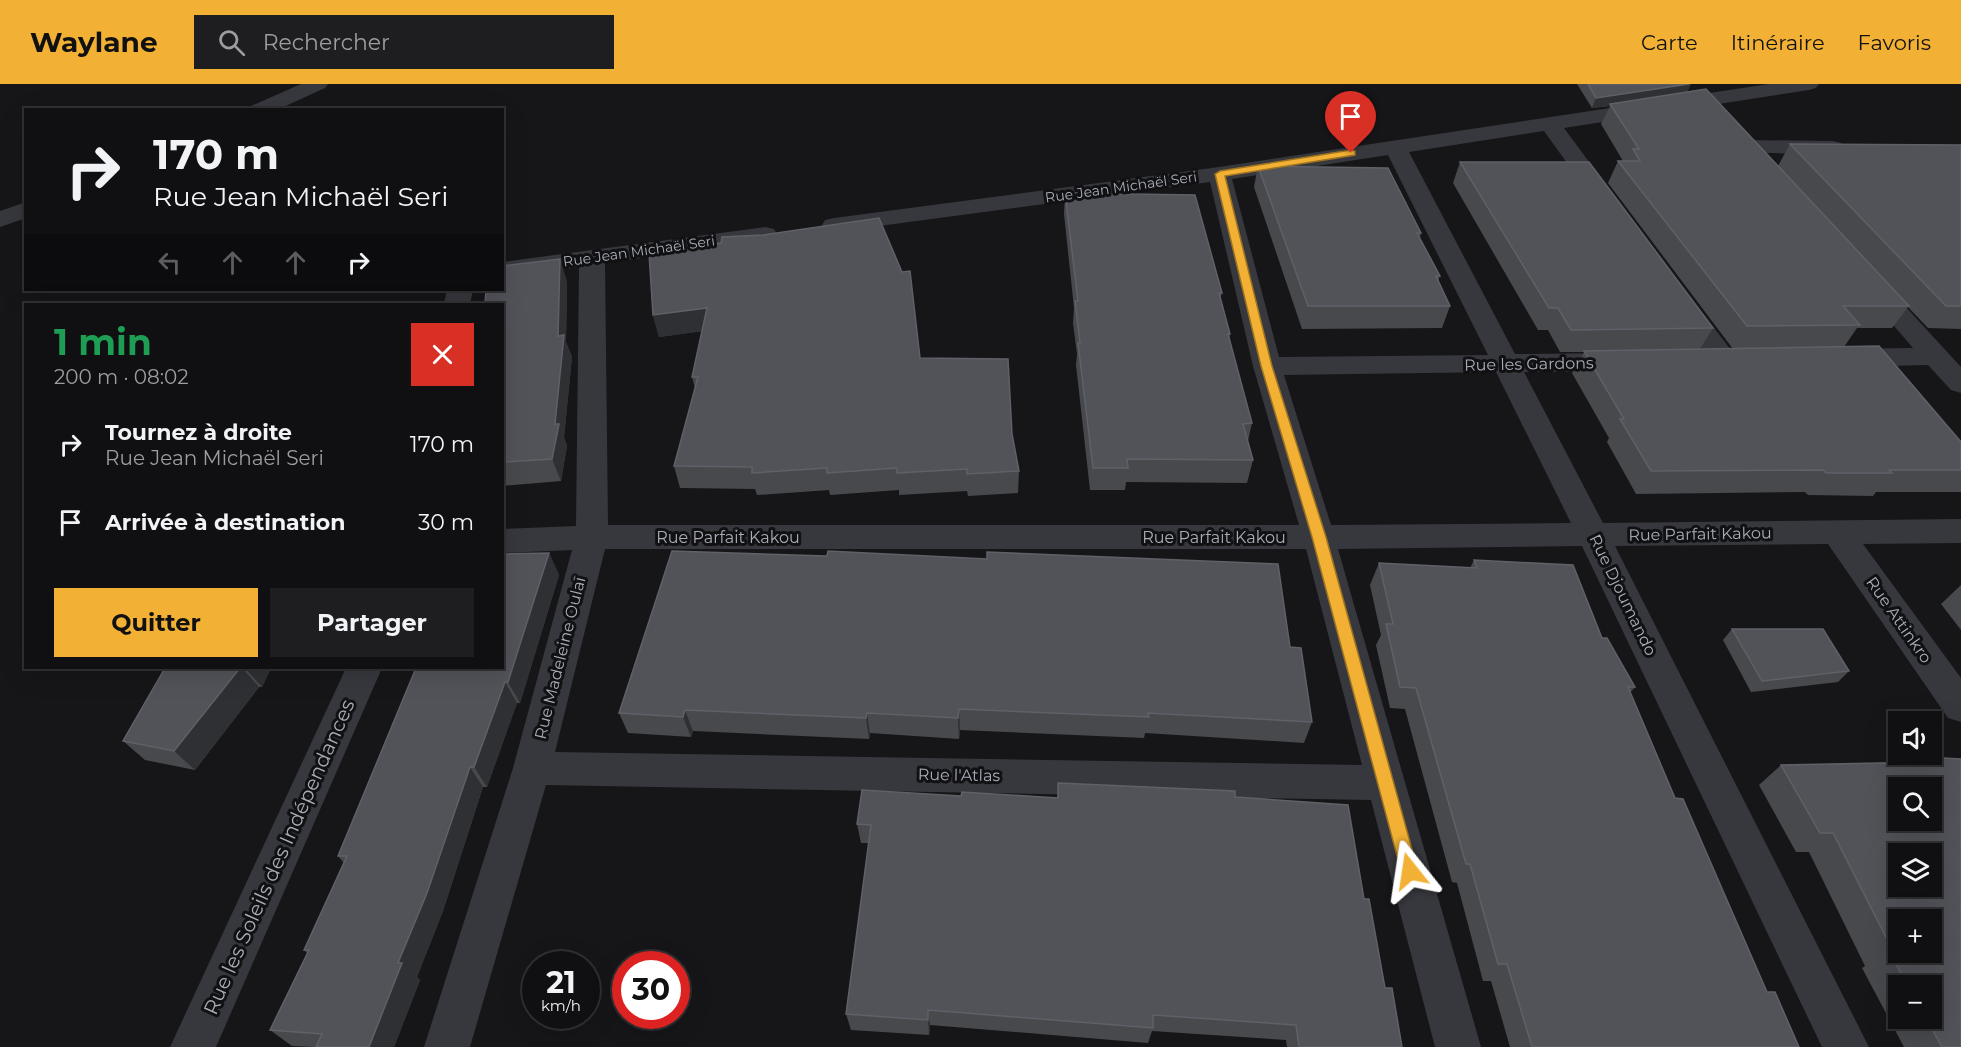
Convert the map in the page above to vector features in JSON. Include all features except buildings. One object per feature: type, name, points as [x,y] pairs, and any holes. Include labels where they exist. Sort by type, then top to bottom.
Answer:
[{"type":"street","points":[[263,108],[318,84]]},
{"type":"street","name":"Rue Jean Michaël Seri","points":[[817,227],[1220,174],[1809,84]]},
{"type":"street","points":[[1700,99],[1770,173]]},
{"type":"street","points":[[1549,122],[1619,217]]},
{"type":"street","points":[[1733,134],[1852,148]]},
{"type":"street","name":"Rue Djoumando","points":[[1395,146],[1593,535],[1846,1047]]},
{"type":"street","points":[[1220,174],[1267,366],[1319,537],[1458,1047]]},
{"type":"street","points":[[0,220],[24,210]]},
{"type":"street","name":"Rue Jean Michaël Seri","points":[[504,270],[781,232]]},
{"type":"street","name":"Rue Madeleine Oulaï","points":[[447,1047],[532,768],[592,537],[592,258]]},
{"type":"street","points":[[1857,269],[1961,384]]},
{"type":"street","points":[[1668,284],[1735,360],[1689,361]]},
{"type":"street","points":[[1818,358],[1936,356]]},
{"type":"street","name":"Rue les Gardons","points":[[1267,366],[1644,362]]},
{"type":"street","name":"Rue Parfait Kakou","points":[[504,541],[592,537],[1319,537],[1961,531]]},
{"type":"street","name":"Rue Attinkro","points":[[1837,532],[1961,707]]},
{"type":"street","name":"Rue les Soleils des Indépendances","points":[[194,1047],[364,669]]},
{"type":"street","name":"Rue l'Atlas","points":[[532,768],[1386,783]]},
{"type":"route","points":[[1351,153],[1220,174],[1267,366],[1319,537],[1410,871]]}]
